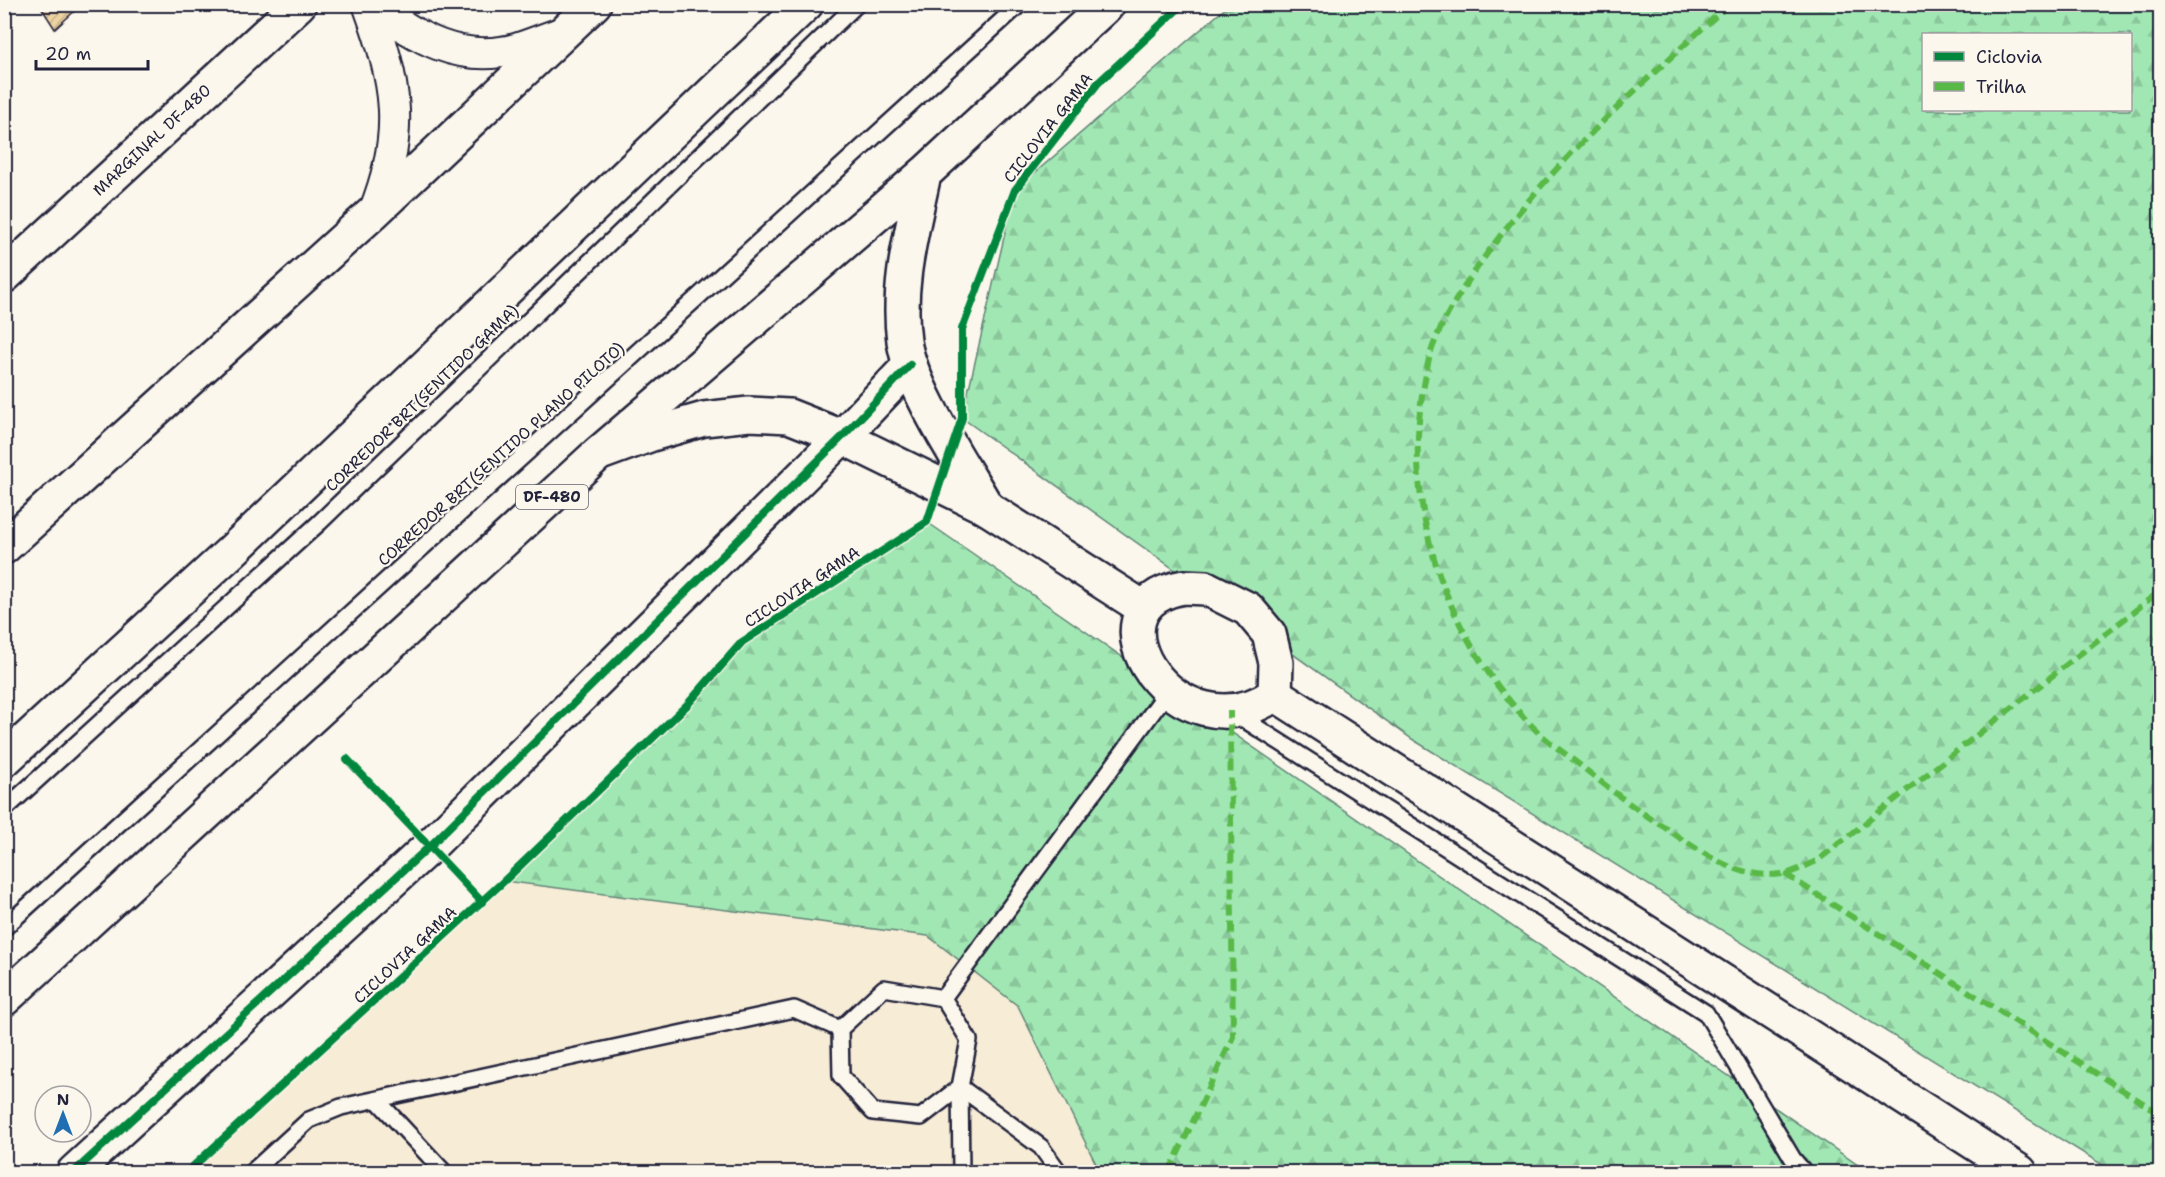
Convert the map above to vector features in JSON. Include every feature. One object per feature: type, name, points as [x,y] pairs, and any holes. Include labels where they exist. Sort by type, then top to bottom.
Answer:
[{"type":"street","name":"MARGINAL DF-480","points":[[4,276],[299,4]]},
{"type":"street","points":[[371,4],[396,23],[426,41],[459,51],[489,53],[516,49],[564,32]]},
{"type":"street","points":[[371,4],[392,83],[395,128],[387,179],[374,212]]},
{"type":"street","points":[[4,547],[374,212],[594,4]]},
{"type":"street","points":[[4,760],[232,551],[806,4]]},
{"type":"street","name":"DF-480","points":[[4,999],[598,454],[924,174],[1108,4]]},
{"type":"street","points":[[924,174],[904,272],[902,315],[904,341],[910,365],[940,427],[987,508]]},
{"type":"street","points":[[74,1173],[430,846],[842,437],[910,365]]},
{"type":"street","points":[[598,454],[652,434],[704,419],[749,414],[789,416],[842,437],[987,508],[1142,607]]},
{"type":"street","points":[[1184,587],[1206,588],[1248,609],[1269,634],[1276,663],[1275,694],[1258,706],[1230,711],[1195,707],[1168,691],[1150,672],[1141,653],[1137,628],[1142,607],[1164,590],[1184,587]]},
{"type":"street","points":[[1275,694],[2020,1173]]},
{"type":"lane","name":"CORREDOR BRT(SENTIDO GAMA)","points":[[4,810],[320,522],[857,4]]},
{"type":"lane","name":"CORREDOR BRT(SENTIDO PLANO PILOTO)","points":[[4,928],[1020,4]]},
{"type":"lane","points":[[943,998],[1168,691]]},
{"type":"lane","points":[[1230,711],[1706,1013],[1793,1159],[1804,1173]]},
{"type":"lane","points":[[960,1088],[921,1117],[873,1112],[841,1076],[840,1029],[884,988],[943,998],[969,1040],[960,1088],[961,1173]]},
{"type":"lane","points":[[252,1173],[309,1120],[341,1107],[794,1009],[840,1029]]},
{"type":"lane","points":[[960,1088],[1041,1147],[1059,1173]]},
{"type":"lane","points":[[377,1100],[444,1173]]},
{"type":"shaded area","points":[[504,881],[928,936],[1018,1006],[1100,1172],[194,1172]]},
{"type":"green space","points":[[1229,5],[2160,5],[2160,1172],[2114,1172],[1412,739],[962,418],[1015,190]]},
{"type":"green space","points":[[927,522],[1868,1172],[1100,1172],[1018,1006],[928,936],[504,881],[687,705],[742,642]]},
{"type":"building","points":[[39,4],[82,4],[55,29]]},
{"type":"marked path","points":[[1729,4],[1570,154],[1541,187],[1486,255],[1463,289],[1449,312],[1430,354],[1418,436],[1419,483],[1427,529],[1439,574],[1457,618],[1480,659],[1507,698],[1538,732],[1554,745],[1628,803],[1702,852],[1732,868],[1765,875],[1783,874],[1796,871],[1817,861],[2160,591]]},
{"type":"marked path","points":[[1169,1172],[1233,1037],[1230,711]]},
{"type":"marked path","points":[[1785,874],[2160,1114]]},
{"type":"cycle path","name":"CICLOVIA GAMA","points":[[187,1172],[504,881],[687,705],[742,642],[927,522],[962,418],[962,329],[1015,190],[1098,83],[1183,4]]},
{"type":"cycle path","points":[[74,1172],[430,846],[842,437],[910,365]]},
{"type":"cycle path","points":[[347,759],[482,902]]}]
